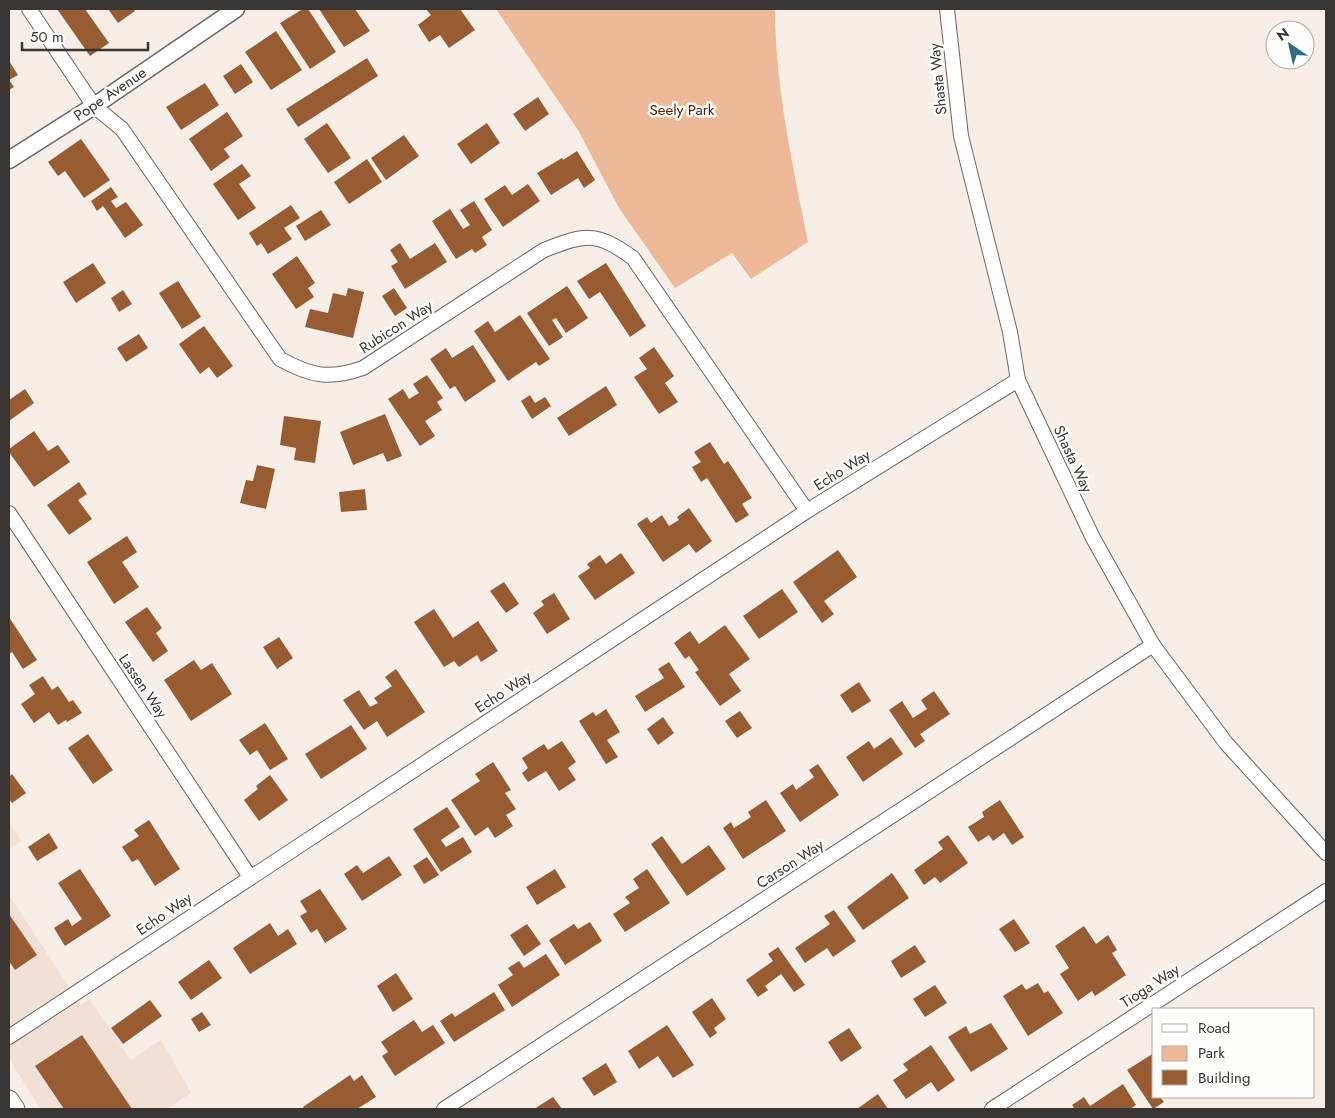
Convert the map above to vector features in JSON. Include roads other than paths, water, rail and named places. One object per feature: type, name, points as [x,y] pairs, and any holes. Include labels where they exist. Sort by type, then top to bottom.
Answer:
[{"type":"main road","points":[[9,1100],[15,1109]]},
{"type":"street","name":"Rubicon Way","points":[[29,9],[94,106],[122,129],[280,358],[309,373],[343,375],[363,368],[544,250],[568,240],[593,237],[614,244],[632,258],[807,511]]},
{"type":"street","name":"Pope Avenue","points":[[9,160],[94,106],[236,9]]},
{"type":"street","name":"Shasta Way","points":[[947,9],[961,136],[1010,332],[1018,380],[1093,538],[1153,646],[1226,743],[1326,854]]},
{"type":"street","name":"Echo Way","points":[[9,1037],[807,511],[1018,380]]},
{"type":"street","name":"Lassen Way","points":[[9,513],[250,877]]},
{"type":"street","name":"Carson Way","points":[[444,1109],[1153,646]]},
{"type":"street","name":"Tioga Way","points":[[992,1109],[1326,891]]},
{"type":"park label","name":"Seely Park","points":[[682,110]]}]
